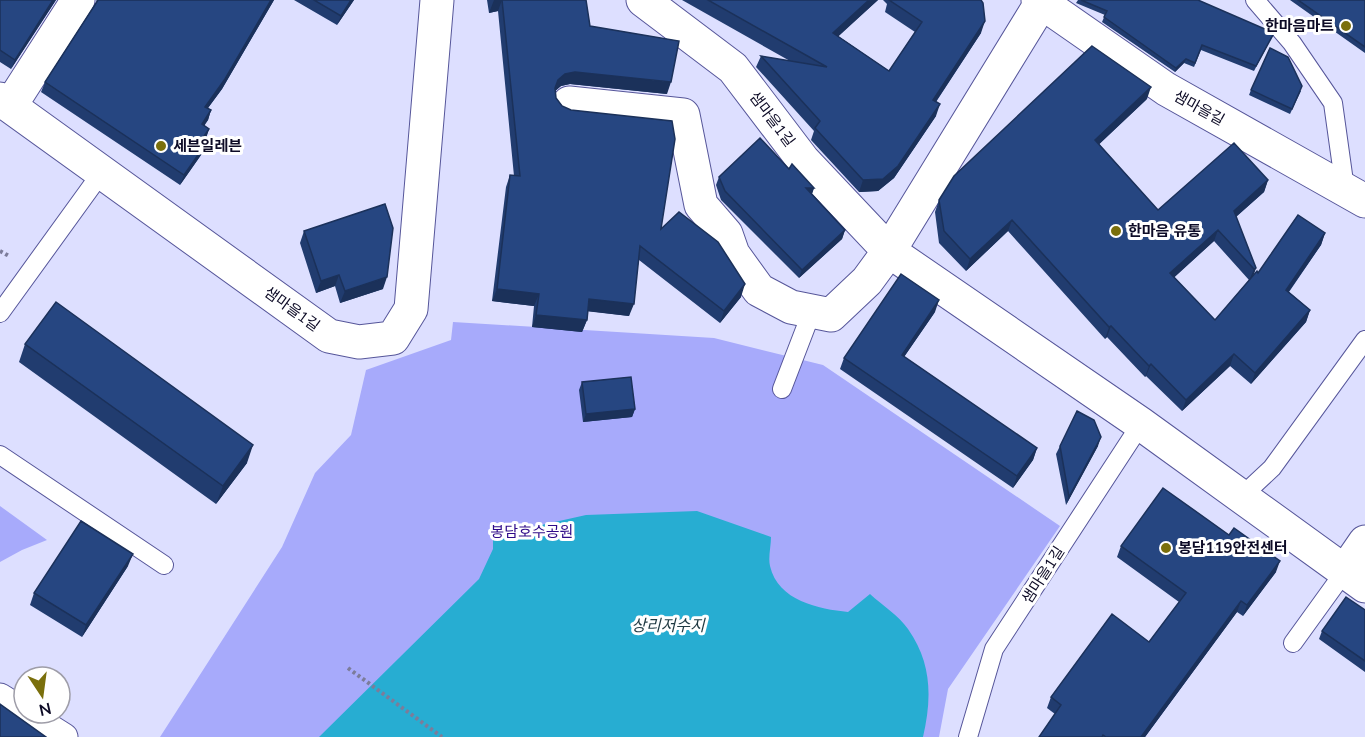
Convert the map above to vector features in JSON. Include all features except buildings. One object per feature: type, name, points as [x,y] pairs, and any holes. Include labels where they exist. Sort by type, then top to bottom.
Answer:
[{"type":"street","name":"샘마을1길","points":[[78,0],[5,103],[329,336],[359,342],[393,338],[411,309],[437,0]]},
{"type":"street","name":"샘마을1길","points":[[643,0],[733,68],[803,160],[888,251],[1141,424],[1355,578]]},
{"type":"street","name":"샘마을길","points":[[888,251],[1041,1],[1166,89],[1355,195]]},
{"type":"street","points":[[569,103],[683,115],[701,205],[726,234],[733,254],[759,290],[790,307],[831,315],[867,281],[888,251]]},
{"type":"street","points":[[1355,578],[1365,542]]},
{"type":"street","points":[[45,725],[64,737]]},
{"type":"lane","points":[[1255,0],[1292,43],[1333,103],[1355,195]]},
{"type":"lane","points":[[0,313],[102,172]]},
{"type":"lane","points":[[782,389],[812,311]]},
{"type":"lane","points":[[1242,496],[1272,468],[1365,340]]},
{"type":"lane","name":"샘마을1길","points":[[968,737],[994,649],[1141,424]]},
{"type":"lane","points":[[0,455],[164,565]]},
{"type":"lane","points":[[1293,643],[1355,578]]},
{"type":"path","points":[[348,668],[442,737]]},
{"type":"green space","name":"봉담호수공원","points":[[453,322],[714,338],[823,365],[1060,526],[948,689],[939,737],[160,737],[282,547],[315,473],[351,435],[366,370],[451,340]]},
{"type":"green space","points":[[0,506],[47,540],[0,562]]},
{"type":"water","name":"상리저수지","points":[[697,511],[771,537],[769,563],[774,578],[781,588],[801,601],[848,612],[870,594],[900,620],[916,642],[926,668],[929,695],[923,737],[319,737],[479,579],[493,549],[493,536],[586,515]]},
{"type":"place","name":"한마음마트","points":[[1346,26]]},
{"type":"place","name":"세븐일레븐","points":[[161,146]]},
{"type":"place","name":"한마음 유통","points":[[1116,231]]},
{"type":"place","name":"봉담119안전센터","points":[[1166,548]]}]
